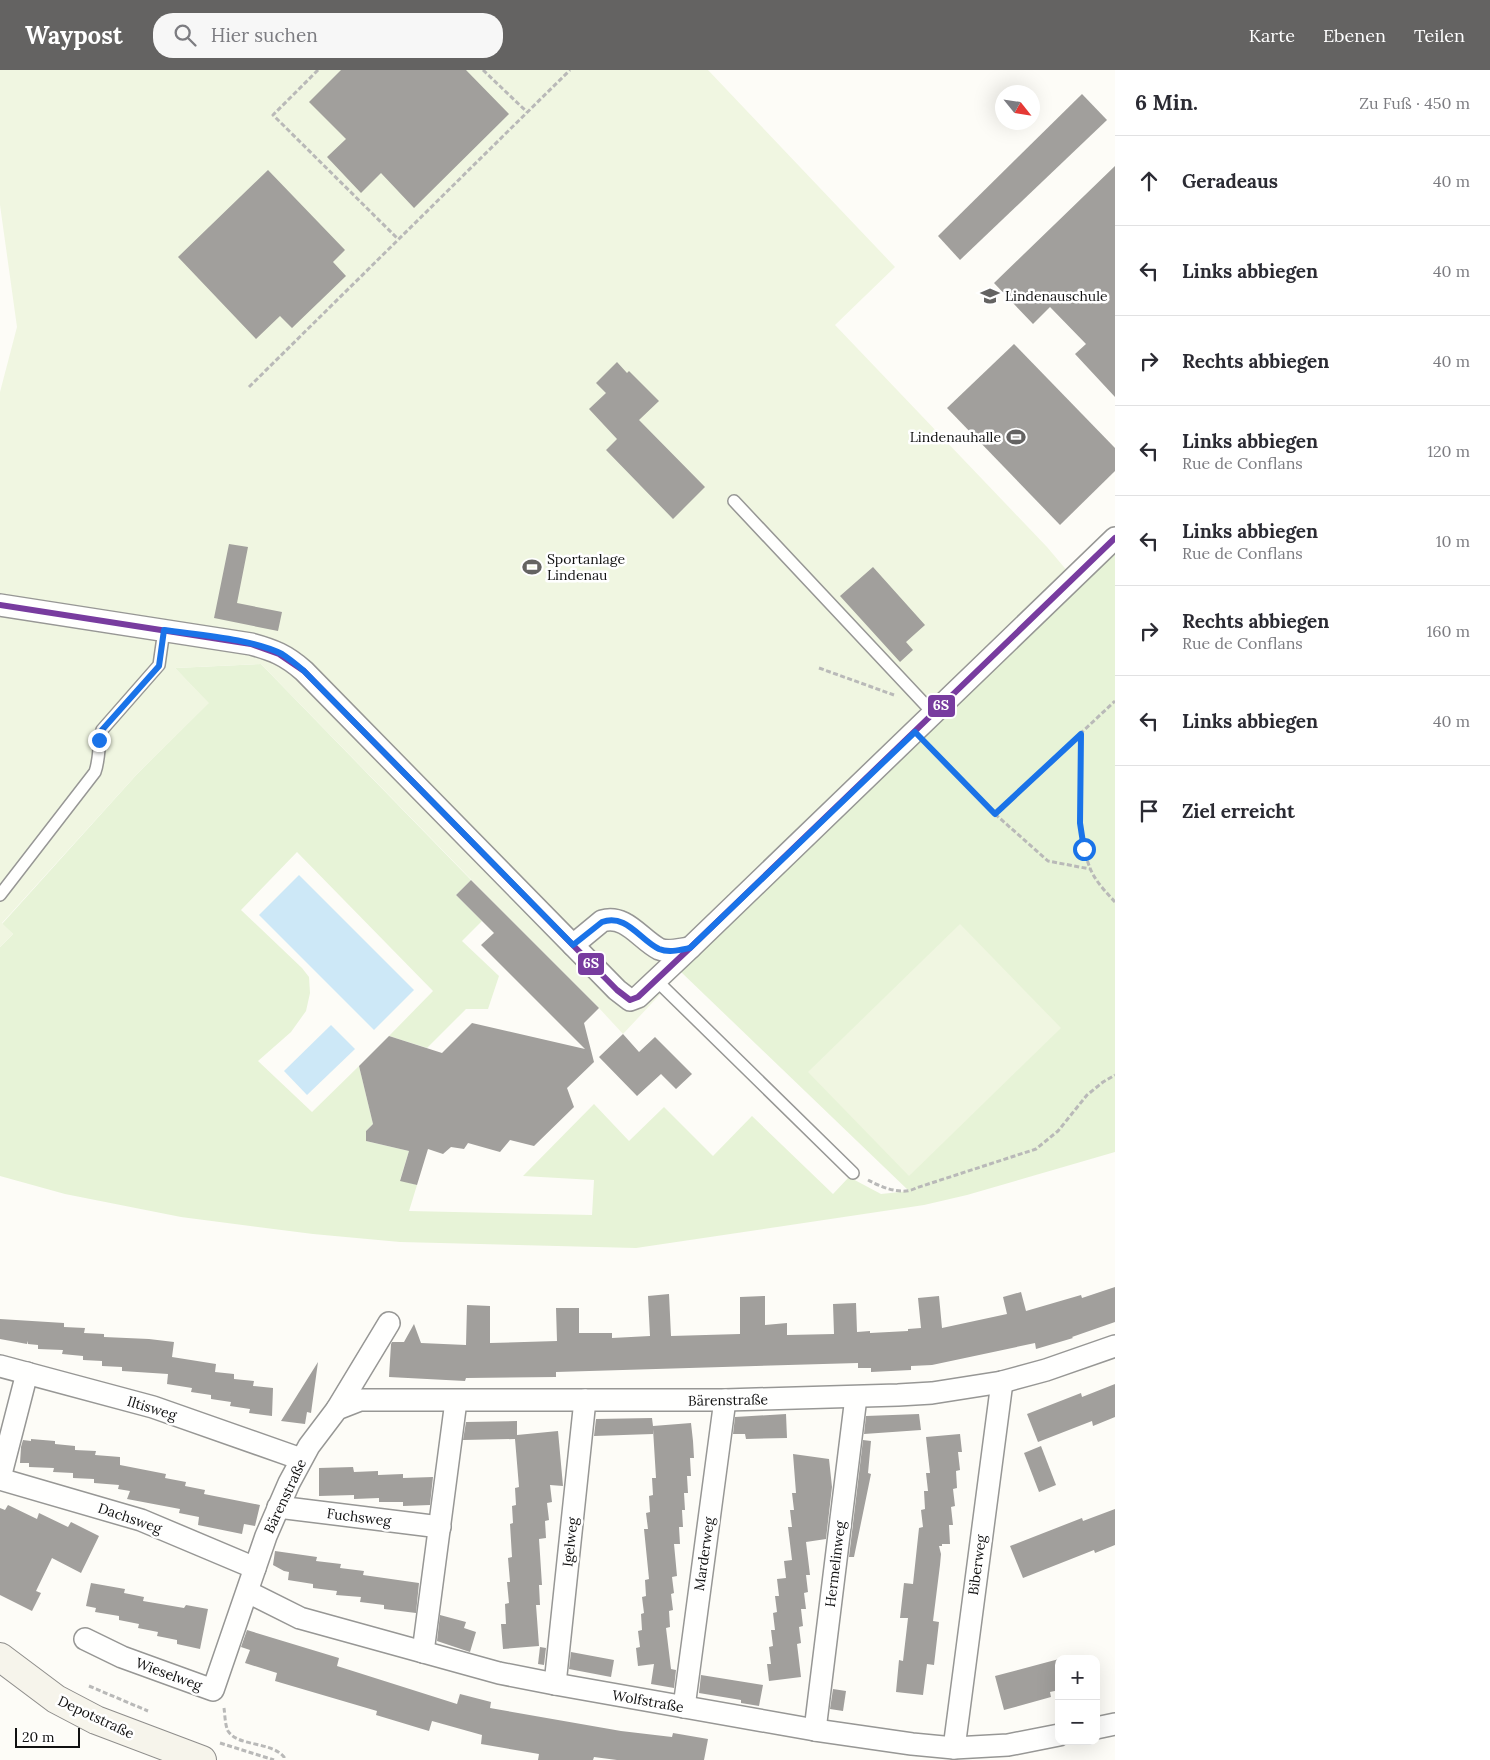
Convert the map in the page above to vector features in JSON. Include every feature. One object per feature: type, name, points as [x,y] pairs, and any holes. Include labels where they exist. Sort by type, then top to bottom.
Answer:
[{"type":"main road","name":"Depotstraße","points":[[0,1657],[56,1699],[96,1720],[210,1751]]},
{"type":"street","points":[[0,605],[251,644],[268,648],[288,658],[304,671],[617,990],[630,1000],[638,996],[690,948],[915,732],[930,711],[1115,538]]},
{"type":"street","points":[[573,945],[607,920],[623,922],[660,949],[669,951],[690,948]]},
{"type":"street","name":"Bärenstraße","points":[[248,1592],[278,1507],[301,1459],[337,1409],[390,1323]]},
{"type":"street","name":"Bärenstraße","points":[[337,1409],[360,1400],[725,1400],[932,1393],[1002,1382],[1046,1370],[1115,1346]]},
{"type":"street","name":"Iltisweg","points":[[0,1366],[153,1407],[301,1459]]},
{"type":"street","name":"Dachsweg","points":[[27,1373],[0,1479],[141,1520],[255,1568]]},
{"type":"street","name":"Biberweg","points":[[954,1748],[1002,1382]]},
{"type":"street","name":"Hermelinweg","points":[[815,1730],[856,1397]]},
{"type":"street","name":"Igelweg","points":[[555,1684],[585,1400]]},
{"type":"street","name":"Marderweg","points":[[684,1707],[725,1400]]},
{"type":"street","points":[[423,1652],[456,1401]]},
{"type":"street","name":"Fuchsweg","points":[[278,1507],[440,1527]]},
{"type":"street","name":"Wolfstraße","points":[[248,1592],[300,1618],[500,1673],[684,1707],[815,1730],[954,1748],[1008,1745],[1055,1736]]},
{"type":"street","name":"Wieselweg","points":[[85,1639],[122,1657],[214,1690],[248,1592]]},
{"type":"street","points":[[1100,1727],[1115,1724]]},
{"type":"lane","points":[[734,501],[930,711]]},
{"type":"lane","points":[[0,895],[95,772],[102,730],[159,666],[164,630]]},
{"type":"lane","points":[[656,980],[853,1173]]},
{"type":"path","points":[[318,70],[273,115],[398,239]]},
{"type":"path","points":[[483,70],[527,112]]},
{"type":"path","points":[[249,387],[570,70]]},
{"type":"path","points":[[819,668],[930,711]]},
{"type":"path","points":[[995,814],[1115,701]]},
{"type":"path","points":[[915,732],[995,814],[1048,861],[1090,869]]},
{"type":"path","points":[[1081,734],[1080,823],[1084,849],[1090,869],[1104,891],[1115,902]]},
{"type":"path","points":[[853,1173],[883,1188],[910,1191],[1029,1152],[1048,1141],[1058,1132],[1088,1095],[1103,1082],[1115,1075]]},
{"type":"path","points":[[87,1686],[156,1715]]},
{"type":"path","points":[[214,1690],[223,1702],[227,1729],[233,1738],[279,1750],[284,1760]]},
{"type":"path","points":[[210,1751],[274,1760]]},
{"type":"green space","name":"Sportanlage Lindenau","points":[[0,70],[708,70],[895,267],[835,325],[1047,547],[1080,586],[681,972],[623,1034],[261,664],[175,668],[209,703],[138,773],[2,923],[13,934],[0,947],[0,392],[17,327],[0,205]]},
{"type":"green space","points":[[1115,552],[1115,1152],[967,1195],[924,1205],[636,1248],[400,1242],[313,1234],[181,1217],[65,1194],[0,1176],[0,947],[13,934],[2,924],[138,773],[208,703],[175,668],[261,664],[471,880],[456,895],[482,921],[462,941],[499,976],[488,1009],[466,1009],[427,1048],[389,1036],[433,991],[297,852],[241,910],[309,977],[310,993],[306,1011],[291,1032],[258,1061],[312,1112],[359,1066],[373,1124],[366,1131],[366,1141],[409,1151],[400,1180],[417,1185],[409,1211],[592,1215],[594,1180],[523,1176],[594,1104],[629,1141],[664,1107],[713,1156],[752,1116],[833,1194],[849,1177],[881,1194],[909,1191],[681,972]]},
{"type":"green space","points":[[960,924],[1061,1028],[909,1176],[808,1072]]},
{"type":"water","points":[[299,875],[414,990],[374,1030],[259,915]]},
{"type":"water","points":[[331,1025],[355,1049],[307,1095],[284,1071]]},
{"type":"building","points":[[341,70],[466,70],[509,114],[414,208],[381,173],[361,193],[327,157],[346,139],[309,102]]},
{"type":"building","points":[[1082,94],[1107,120],[960,260],[938,236]]},
{"type":"building","points":[[1115,166],[1115,397],[1075,354],[1086,344],[1050,307],[1033,324],[994,283]]},
{"type":"building","points":[[268,170],[345,250],[333,262],[346,276],[292,328],[280,316],[256,339],[178,257]]},
{"type":"building","points":[[1014,344],[1115,448],[1115,471],[1060,525],[947,408]]},
{"type":"building","points":[[617,362],[627,373],[629,371],[659,401],[639,420],[705,487],[673,519],[606,450],[617,439],[589,409],[606,393],[596,383]]},
{"type":"building","points":[[229,544],[248,547],[237,603],[282,612],[278,631],[214,618]]},
{"type":"building","points":[[873,567],[925,625],[906,642],[913,650],[900,662],[840,596]]},
{"type":"building","points":[[471,880],[599,1008],[584,1023],[594,1062],[567,1088],[574,1107],[534,1146],[510,1140],[500,1152],[468,1143],[464,1149],[451,1147],[443,1154],[428,1149],[417,1185],[400,1181],[409,1151],[366,1141],[366,1131],[373,1124],[359,1066],[389,1036],[442,1053],[472,1023],[585,1049],[481,945],[494,933],[456,895]]},
{"type":"building","points":[[623,1034],[639,1052],[655,1037],[692,1074],[676,1089],[661,1074],[637,1096],[599,1057]]},
{"type":"building","points":[[1115,1287],[1115,1322],[1073,1338],[1036,1349],[1035,1343],[932,1365],[911,1366],[911,1370],[871,1372],[871,1368],[858,1368],[858,1363],[556,1372],[556,1377],[466,1378],[465,1381],[389,1377],[391,1344],[392,1342],[404,1342],[414,1324],[421,1343],[466,1345],[467,1305],[490,1306],[490,1343],[557,1341],[556,1308],[579,1308],[579,1333],[612,1333],[612,1338],[650,1336],[648,1296],[669,1294],[671,1336],[740,1334],[740,1297],[765,1296],[765,1325],[787,1323],[787,1335],[834,1334],[833,1304],[856,1303],[857,1332],[870,1331],[870,1333],[908,1331],[908,1329],[921,1328],[918,1298],[939,1296],[942,1328],[1007,1314],[1003,1297],[1021,1292],[1026,1311],[1081,1295],[1082,1298]]},
{"type":"building","points":[[0,1319],[64,1323],[64,1327],[85,1328],[84,1333],[104,1334],[104,1337],[174,1342],[172,1357],[216,1364],[215,1372],[234,1374],[234,1379],[254,1381],[253,1386],[273,1388],[272,1416],[249,1413],[250,1409],[230,1406],[231,1402],[211,1399],[211,1395],[191,1392],[192,1388],[167,1384],[168,1374],[122,1371],[122,1367],[102,1366],[102,1361],[83,1360],[83,1356],[62,1354],[63,1350],[38,1349],[38,1345],[28,1344],[28,1341],[27,1344],[0,1339]]},
{"type":"building","points":[[318,1362],[311,1413],[307,1412],[305,1424],[281,1421]]},
{"type":"building","points":[[1115,1384],[1115,1417],[1093,1426],[1092,1421],[1038,1442],[1027,1414],[1081,1393],[1082,1397]]},
{"type":"building","points":[[786,1414],[787,1438],[746,1439],[745,1434],[733,1434],[735,1417]]},
{"type":"building","points":[[919,1414],[921,1430],[864,1434],[866,1416]]},
{"type":"building","points":[[652,1418],[653,1426],[691,1423],[693,1441],[694,1458],[690,1458],[691,1476],[687,1476],[688,1493],[684,1493],[685,1510],[682,1510],[683,1527],[679,1527],[680,1544],[674,1544],[677,1576],[672,1577],[674,1593],[671,1594],[673,1610],[669,1611],[670,1627],[666,1628],[671,1669],[676,1670],[674,1688],[651,1684],[654,1664],[638,1666],[636,1648],[640,1647],[638,1631],[642,1630],[641,1614],[644,1613],[642,1597],[646,1596],[645,1580],[649,1579],[644,1529],[648,1529],[646,1513],[650,1512],[649,1496],[653,1495],[652,1478],[656,1478],[653,1429],[653,1434],[594,1436],[596,1419]]},
{"type":"building","points":[[517,1421],[517,1435],[558,1431],[563,1486],[550,1485],[552,1502],[547,1503],[549,1520],[545,1521],[546,1538],[539,1539],[542,1585],[539,1585],[540,1605],[536,1605],[539,1646],[503,1649],[501,1624],[506,1624],[505,1604],[509,1603],[507,1582],[510,1582],[508,1558],[512,1557],[510,1524],[513,1523],[512,1506],[516,1505],[515,1488],[519,1487],[515,1439],[463,1440],[466,1422]]},
{"type":"building","points":[[960,1434],[962,1452],[958,1452],[960,1470],[956,1471],[957,1488],[953,1489],[955,1506],[951,1507],[953,1525],[949,1525],[950,1544],[939,1546],[941,1554],[933,1621],[939,1622],[934,1665],[927,1664],[923,1695],[896,1692],[899,1660],[903,1661],[908,1618],[900,1618],[904,1583],[913,1584],[919,1528],[923,1527],[921,1510],[925,1509],[924,1491],[928,1491],[926,1473],[930,1473],[926,1437]]},
{"type":"building","points":[[31,1439],[55,1441],[55,1444],[75,1446],[75,1450],[96,1451],[95,1455],[120,1457],[120,1465],[166,1474],[165,1478],[186,1482],[185,1486],[205,1490],[204,1494],[260,1505],[255,1526],[244,1524],[242,1534],[198,1525],[199,1517],[179,1513],[180,1509],[127,1499],[130,1491],[118,1489],[119,1485],[94,1483],[94,1479],[73,1478],[73,1473],[53,1472],[54,1468],[29,1467],[29,1463],[20,1463],[21,1447],[23,1440],[31,1441]]},
{"type":"building","points":[[863,1440],[871,1441],[868,1473],[871,1474],[854,1557],[849,1557]]},
{"type":"building","points":[[1041,1446],[1056,1485],[1039,1492],[1024,1453]]},
{"type":"building","points":[[793,1454],[829,1459],[832,1487],[826,1539],[806,1542],[810,1575],[806,1575],[808,1592],[804,1593],[806,1609],[801,1609],[803,1626],[799,1627],[801,1643],[797,1644],[801,1677],[769,1681],[767,1664],[771,1664],[769,1647],[773,1646],[771,1630],[775,1630],[773,1613],[777,1612],[775,1596],[779,1596],[777,1579],[786,1578],[784,1561],[792,1560],[788,1527],[792,1527],[790,1510],[794,1510],[792,1493],[796,1493]]},
{"type":"building","points":[[353,1467],[354,1472],[378,1471],[378,1475],[403,1474],[403,1478],[433,1477],[430,1505],[403,1506],[403,1502],[379,1502],[379,1498],[354,1499],[354,1495],[319,1496],[319,1468]]},
{"type":"building","points":[[8,1505],[37,1519],[39,1513],[68,1527],[71,1522],[99,1536],[81,1573],[52,1558],[36,1591],[41,1593],[32,1611],[0,1595],[0,1508],[5,1510]]},
{"type":"building","points":[[1115,1509],[1115,1545],[1095,1553],[1094,1550],[1023,1578],[1010,1546],[1082,1518],[1083,1521]]},
{"type":"building","points":[[275,1551],[317,1557],[316,1561],[341,1564],[340,1568],[364,1571],[363,1575],[419,1583],[416,1613],[384,1609],[384,1605],[360,1602],[361,1597],[336,1595],[337,1591],[313,1588],[313,1584],[288,1580],[289,1572],[273,1565]]},
{"type":"building","points":[[91,1583],[125,1589],[124,1593],[144,1597],[143,1601],[184,1608],[186,1605],[208,1609],[200,1649],[177,1644],[177,1640],[157,1636],[158,1632],[138,1628],[139,1624],[119,1620],[119,1616],[95,1612],[96,1608],[86,1606]]},
{"type":"building","points":[[440,1615],[466,1622],[464,1628],[476,1632],[470,1652],[437,1641]]},
{"type":"building","points":[[247,1630],[339,1658],[337,1666],[457,1704],[460,1694],[491,1702],[490,1708],[621,1731],[672,1737],[673,1733],[708,1739],[704,1760],[617,1760],[594,1757],[593,1760],[538,1760],[539,1754],[481,1744],[482,1735],[432,1721],[429,1731],[376,1715],[377,1711],[275,1681],[277,1673],[245,1663],[250,1650],[241,1647]]},
{"type":"building","points":[[540,1647],[546,1648],[544,1665],[538,1664]]},
{"type":"building","points":[[571,1652],[614,1660],[611,1677],[569,1669]]},
{"type":"building","points":[[1055,1660],[1055,1691],[1050,1692],[1051,1697],[1004,1710],[995,1676]]},
{"type":"building","points":[[701,1675],[763,1685],[759,1706],[741,1703],[741,1700],[699,1693]]},
{"type":"building","points":[[833,1689],[846,1691],[843,1711],[830,1709]]},
{"type":"transit line","name":"6S","points":[[0,605],[251,644],[279,654],[304,671],[617,990],[630,1000],[638,997],[690,948],[1115,538]]},
{"type":"place","name":"Lindenauschule","points":[[990,296]]},
{"type":"place","name":"Lindenauhalle","points":[[1016,437]]},
{"type":"place","name":"Sportanlage Lindenau","points":[[532,567]]},
{"type":"route","points":[[99,740],[102,730],[159,666],[164,630],[251,644],[280,653],[304,671],[573,945],[602,922],[615,920],[623,922],[660,949],[669,951],[690,948],[915,732],[995,814],[1081,734],[1080,823],[1084,849]]}]
